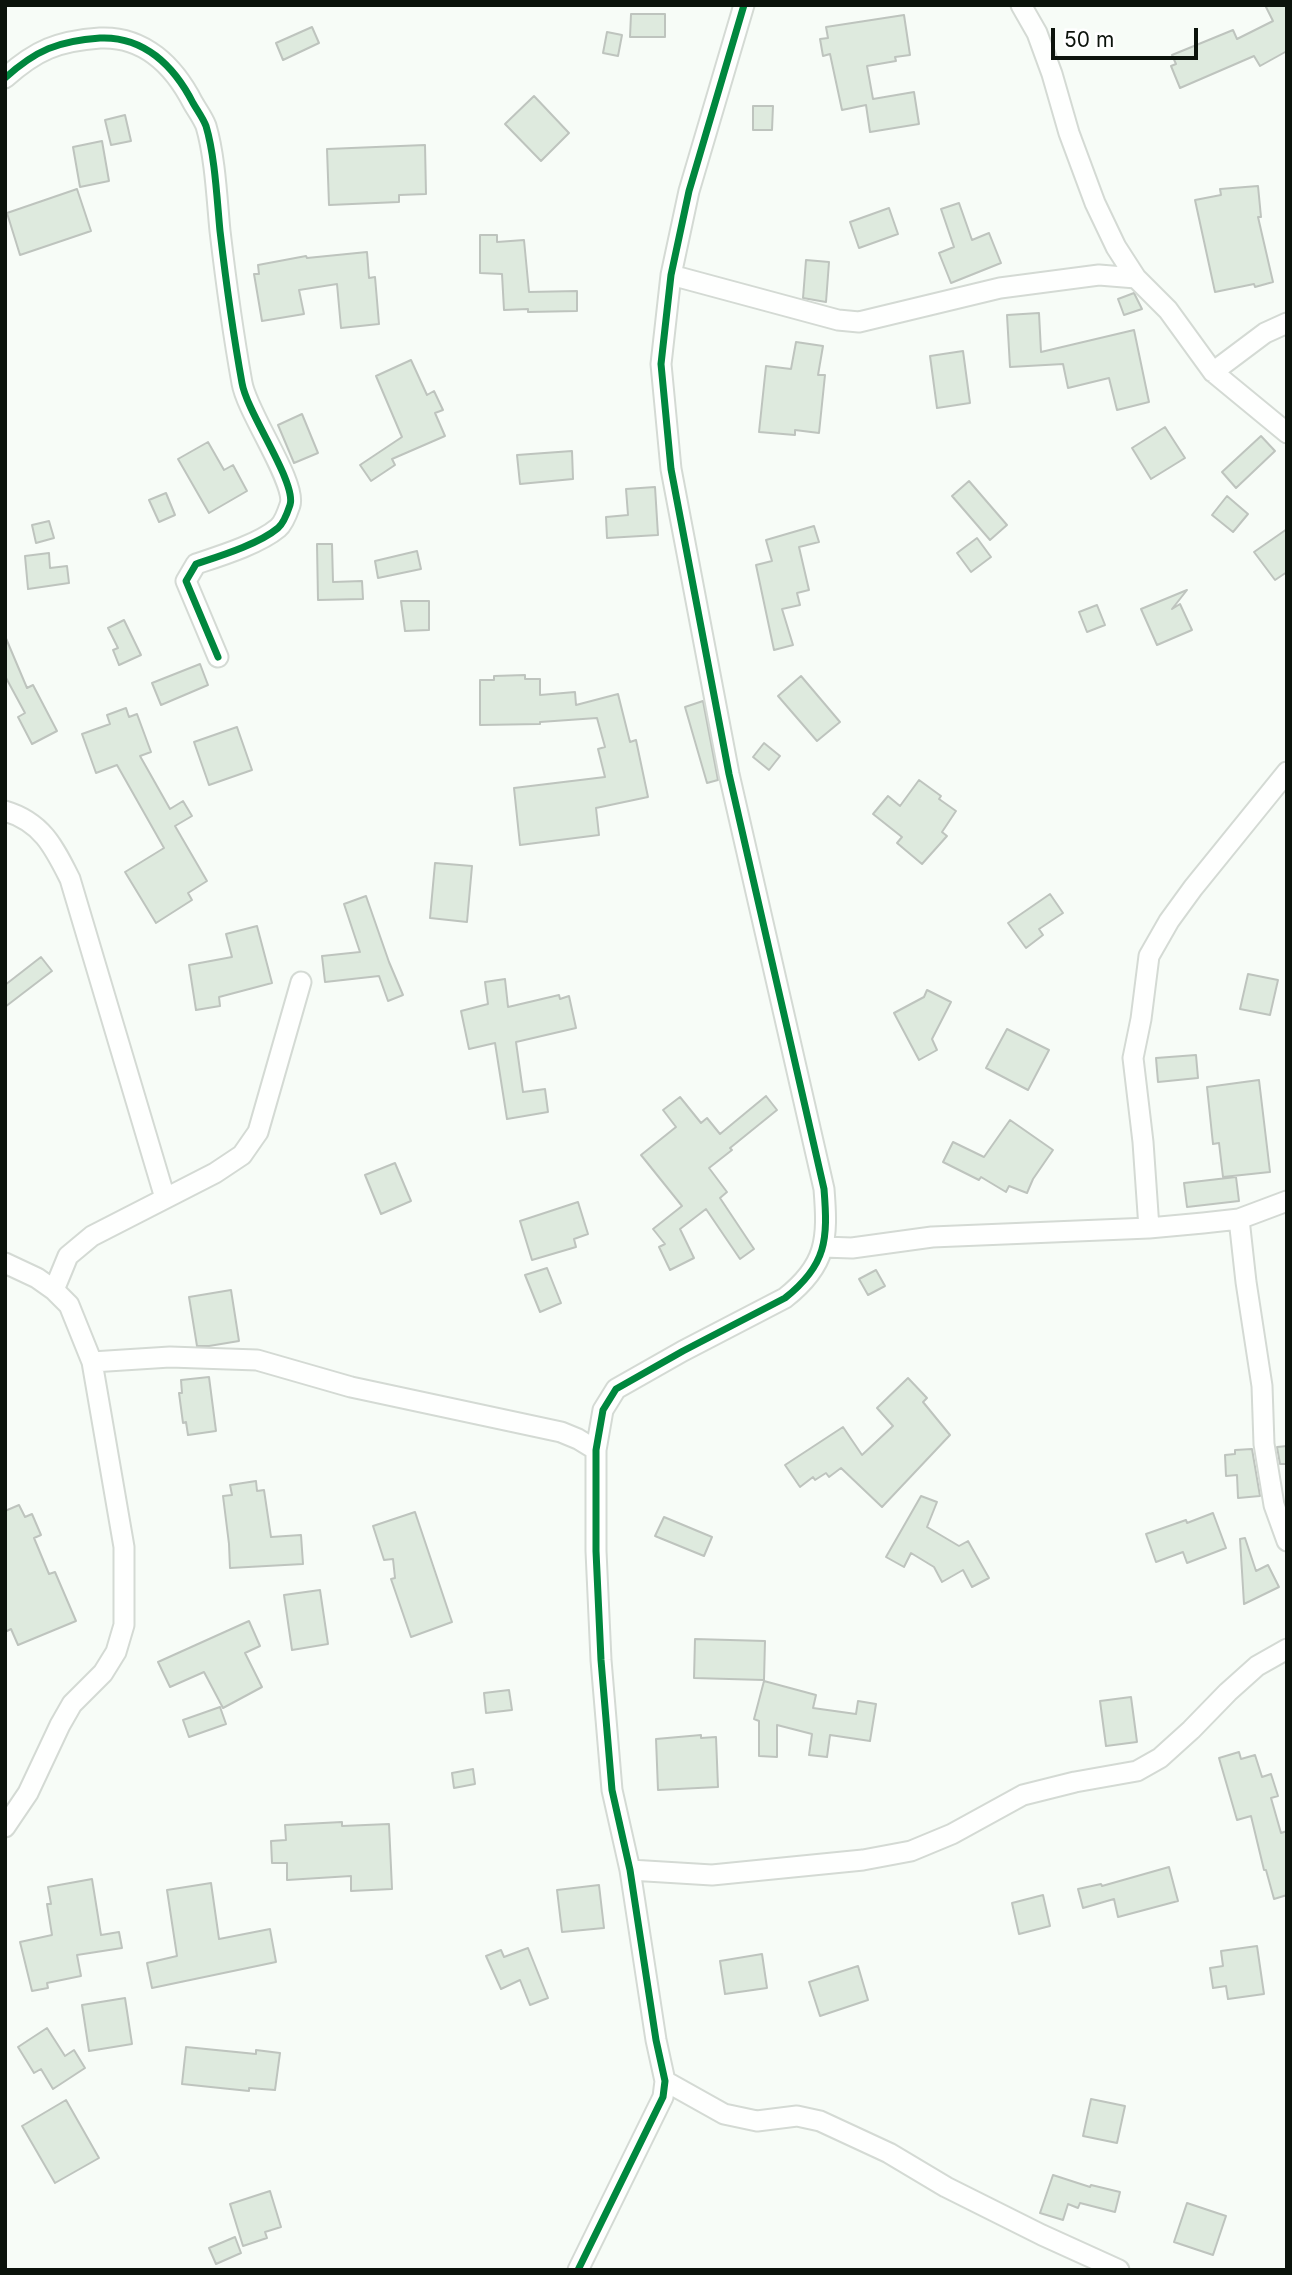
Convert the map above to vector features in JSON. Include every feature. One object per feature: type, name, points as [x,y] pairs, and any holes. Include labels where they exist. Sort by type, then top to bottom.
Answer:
[{"type":"street","points":[[578,2270],[663,2098],[665,2081],[656,2040],[630,1870],[612,1790],[601,1660],[597,1565],[596,1450],[603,1410],[616,1389],[785,1298],[810,1275],[824,1247],[827,1224],[824,1189],[729,774],[671,469],[661,364],[671,275],[689,191],[744,5]]},
{"type":"street","points":[[1021,5],[1037,33],[1069,133],[1095,203],[1116,247],[1136,278],[1168,310],[1213,372],[1287,433]]},
{"type":"street","points":[[5,78],[26,59],[49,48],[79,40],[117,37],[137,43],[163,61],[186,89],[205,125],[243,391],[286,479],[292,502],[279,527],[242,548],[196,564],[186,581],[218,657]]},
{"type":"street","points":[[671,275],[838,320],[859,322],[1000,288],[1099,275],[1136,278]]},
{"type":"street","points":[[1213,372],[1265,333],[1287,323]]},
{"type":"street","points":[[1149,1228],[1133,1058],[1149,956],[1169,920],[1287,772]]},
{"type":"street","points":[[5,811],[26,819],[50,840],[70,879],[165,1198]]},
{"type":"street","points":[[54,1290],[68,1256],[92,1236],[215,1173],[242,1156],[258,1132],[301,982]]},
{"type":"street","points":[[824,1247],[852,1248],[932,1237],[1149,1228],[1239,1219],[1287,1201]]},
{"type":"street","points":[[1239,1219],[1262,1385],[1264,1444],[1274,1505],[1287,1541]]},
{"type":"street","points":[[5,1263],[37,1278],[69,1304],[92,1362],[124,1547],[124,1625],[116,1652],[103,1673],[72,1704],[28,1793],[5,1827]]},
{"type":"street","points":[[92,1362],[170,1357],[257,1360],[351,1387],[561,1432],[596,1450]]},
{"type":"street","points":[[630,1870],[712,1875],[863,1860],[911,1851],[952,1834],[1023,1795],[1137,1771],[1160,1758],[1227,1692],[1257,1667],[1287,1649]]},
{"type":"street","points":[[665,2081],[724,2114],[757,2121],[797,2116],[820,2121],[889,2153],[946,2187],[1042,2235],[1119,2270]]},
{"type":"building","points":[[1265,5],[1287,5],[1287,51],[1260,66],[1254,56],[1180,88],[1171,66],[1176,64],[1172,55],[1233,30],[1237,39],[1273,21]]},
{"type":"building","points":[[631,14],[665,14],[665,37],[630,37]]},
{"type":"building","points":[[904,15],[910,55],[895,57],[896,61],[867,66],[873,99],[914,92],[919,124],[870,132],[866,105],[842,110],[830,54],[823,56],[820,39],[828,38],[826,27]]},
{"type":"building","points":[[312,27],[319,43],[283,60],[276,43]]},
{"type":"building","points":[[607,32],[622,35],[618,56],[603,53]]},
{"type":"building","points":[[534,96],[569,133],[541,161],[505,124]]},
{"type":"building","points":[[753,106],[773,106],[772,130],[753,130]]},
{"type":"building","points":[[125,115],[131,141],[111,145],[105,120]]},
{"type":"building","points":[[102,141],[109,181],[80,187],[73,147]]},
{"type":"building","points":[[425,145],[426,194],[399,195],[399,202],[329,205],[327,149]]},
{"type":"building","points":[[1258,186],[1261,217],[1258,217],[1273,282],[1215,292],[1195,200],[1221,195],[1220,189]]},
{"type":"building","points":[[77,189],[91,231],[20,255],[7,213]]},
{"type":"building","points":[[959,203],[972,240],[989,233],[1001,263],[951,283],[939,253],[954,247],[941,209]]},
{"type":"building","points":[[889,208],[898,234],[859,248],[850,222]]},
{"type":"building","points":[[480,235],[497,235],[497,242],[524,240],[529,292],[577,291],[577,311],[504,310],[502,274],[480,273]]},
{"type":"building","points":[[367,252],[369,278],[375,277],[379,324],[341,328],[337,284],[299,290],[304,314],[262,321],[254,274],[259,274],[258,265],[306,256]]},
{"type":"building","points":[[806,260],[829,262],[826,302],[803,298]]},
{"type":"building","points":[[1134,293],[1142,309],[1124,315],[1118,299]]},
{"type":"building","points":[[1039,313],[1041,352],[1134,330],[1149,402],[1117,410],[1109,378],[1068,388],[1063,364],[1010,367],[1007,315]]},
{"type":"building","points":[[796,342],[823,346],[818,375],[825,375],[819,433],[795,430],[795,435],[759,432],[766,366],[791,369]]},
{"type":"building","points":[[963,351],[970,403],[937,408],[930,356]]},
{"type":"building","points":[[411,360],[427,395],[434,391],[443,410],[435,413],[445,436],[392,459],[395,465],[371,481],[360,465],[402,437],[376,376]]},
{"type":"building","points":[[302,414],[318,453],[294,463],[278,425]]},
{"type":"building","points":[[1165,427],[1185,458],[1151,479],[1132,448]]},
{"type":"building","points":[[1261,436],[1275,451],[1236,488],[1222,472]]},
{"type":"building","points":[[208,442],[224,470],[233,465],[247,491],[209,513],[178,459]]},
{"type":"building","points":[[572,451],[573,479],[520,484],[517,455]]},
{"type":"building","points":[[969,481],[1007,525],[990,540],[952,496]]},
{"type":"building","points":[[655,487],[658,535],[607,538],[606,517],[628,515],[626,489]]},
{"type":"building","points":[[166,493],[175,515],[159,522],[149,500]]},
{"type":"building","points":[[1227,496],[1248,514],[1233,532],[1212,515]]},
{"type":"building","points":[[49,521],[54,538],[36,543],[32,525]]},
{"type":"building","points":[[814,526],[819,542],[799,547],[809,590],[797,593],[800,605],[782,609],[793,645],[774,650],[756,565],[772,561],[766,540]]},
{"type":"building","points":[[1287,529],[1287,572],[1275,580],[1254,552]]},
{"type":"building","points":[[977,538],[991,557],[971,572],[957,553]]},
{"type":"building","points":[[317,544],[332,544],[333,582],[362,581],[363,599],[318,600]]},
{"type":"building","points":[[417,551],[421,569],[378,578],[375,561]]},
{"type":"building","points":[[49,553],[50,568],[67,566],[69,583],[28,589],[25,556]]},
{"type":"building","points":[[1187,590],[1172,609],[1180,604],[1192,630],[1157,645],[1141,609]]},
{"type":"building","points":[[401,601],[429,601],[429,630],[405,631]]},
{"type":"building","points":[[1097,605],[1105,625],[1087,632],[1079,612]]},
{"type":"building","points":[[124,620],[141,655],[119,665],[113,650],[118,648],[108,628]]},
{"type":"building","points":[[5,636],[27,688],[33,685],[57,731],[32,744],[18,717],[25,713],[5,676]]},
{"type":"building","points":[[200,664],[208,685],[161,705],[152,683]]},
{"type":"building","points":[[525,675],[525,679],[540,679],[540,695],[575,692],[576,705],[618,694],[630,742],[636,740],[648,797],[596,808],[599,835],[520,845],[514,788],[605,777],[598,749],[605,747],[597,718],[540,724],[480,725],[480,680],[494,680],[494,676]]},
{"type":"building","points":[[801,676],[840,722],[817,741],[778,696]]},
{"type":"building","points":[[703,701],[718,780],[707,783],[685,707]]},
{"type":"building","points":[[126,708],[129,717],[137,714],[151,752],[140,756],[170,809],[183,801],[192,816],[175,826],[207,881],[188,893],[192,900],[156,923],[125,872],[164,848],[117,765],[96,773],[82,734],[110,724],[107,715]]},
{"type":"building","points":[[237,727],[252,770],[209,785],[194,742]]},
{"type":"building","points":[[764,743],[780,756],[769,770],[753,757]]},
{"type":"building","points":[[919,780],[956,811],[942,832],[947,836],[922,864],[897,843],[902,837],[873,814],[888,796],[900,806]]},
{"type":"building","points":[[435,863],[472,866],[467,922],[430,918]]},
{"type":"building","points":[[1050,894],[1063,913],[1039,929],[1043,935],[1026,948],[1008,923]]},
{"type":"building","points":[[366,896],[403,995],[388,1001],[379,976],[325,982],[322,956],[360,952],[344,904]]},
{"type":"building","points":[[257,926],[272,983],[219,997],[220,1006],[196,1010],[189,965],[232,957],[226,934]]},
{"type":"building","points":[[41,957],[52,971],[5,1007],[5,985]]},
{"type":"building","points":[[1248,974],[1278,980],[1270,1015],[1240,1009]]},
{"type":"building","points":[[505,979],[508,1007],[559,995],[560,999],[569,996],[576,1028],[516,1042],[523,1092],[545,1089],[548,1112],[507,1119],[495,1043],[469,1049],[461,1011],[488,1004],[485,982]]},
{"type":"building","points":[[927,990],[951,1002],[932,1039],[937,1050],[919,1060],[894,1013],[924,997]]},
{"type":"building","points":[[1007,1029],[1049,1050],[1028,1090],[986,1068]]},
{"type":"building","points":[[1196,1055],[1198,1078],[1158,1082],[1156,1058]]},
{"type":"building","points":[[1259,1080],[1270,1172],[1223,1177],[1219,1143],[1213,1144],[1207,1087]]},
{"type":"building","points":[[766,1096],[777,1110],[709,1168],[727,1192],[720,1198],[754,1249],[740,1259],[706,1209],[680,1229],[694,1258],[670,1270],[659,1247],[665,1244],[653,1229],[682,1206],[641,1155],[676,1127],[663,1110],[680,1097],[701,1123],[707,1118],[720,1134]]},
{"type":"building","points":[[1010,1120],[1053,1150],[1033,1179],[1027,1193],[1009,1186],[1006,1192],[981,1177],[979,1180],[943,1162],[953,1142],[984,1157]]},
{"type":"building","points":[[395,1163],[411,1201],[381,1214],[365,1175]]},
{"type":"building","points":[[1236,1177],[1239,1201],[1187,1207],[1184,1183]]},
{"type":"building","points":[[578,1202],[588,1234],[574,1239],[576,1247],[532,1260],[520,1221]]},
{"type":"building","points":[[547,1268],[561,1303],[540,1312],[525,1275]]},
{"type":"building","points":[[876,1270],[885,1286],[868,1295],[859,1279]]},
{"type":"building","points":[[231,1290],[239,1341],[197,1346],[189,1297]]},
{"type":"building","points":[[209,1377],[216,1431],[188,1435],[186,1422],[183,1423],[179,1393],[182,1393],[181,1380]]},
{"type":"building","points":[[908,1378],[927,1398],[923,1402],[950,1435],[882,1507],[841,1468],[829,1477],[826,1473],[815,1480],[813,1477],[800,1487],[785,1465],[843,1427],[862,1455],[893,1426],[877,1408]]},
{"type":"building","points":[[1287,1446],[1287,1464],[1280,1464],[1277,1447]]},
{"type":"building","points":[[1252,1449],[1260,1496],[1238,1498],[1237,1475],[1226,1476],[1225,1455],[1235,1454],[1235,1450]]},
{"type":"building","points":[[256,1481],[257,1491],[264,1490],[271,1537],[301,1535],[303,1564],[230,1568],[223,1496],[232,1495],[230,1485]]},
{"type":"building","points":[[921,1496],[937,1502],[927,1527],[959,1546],[968,1541],[989,1578],[972,1587],[963,1570],[942,1582],[934,1567],[911,1553],[904,1567],[886,1557]]},
{"type":"building","points":[[19,1505],[25,1517],[32,1514],[41,1535],[34,1538],[49,1574],[55,1572],[76,1621],[18,1645],[11,1629],[5,1632],[5,1511]]},
{"type":"building","points":[[415,1512],[452,1622],[411,1637],[391,1579],[395,1578],[393,1559],[384,1560],[373,1526]]},
{"type":"building","points":[[1213,1513],[1226,1548],[1187,1563],[1183,1552],[1156,1562],[1146,1534]]},
{"type":"building","points":[[664,1517],[712,1537],[704,1556],[655,1536]]},
{"type":"building","points":[[1245,1538],[1256,1571],[1268,1565],[1279,1587],[1244,1604],[1240,1539]]},
{"type":"building","points":[[320,1590],[328,1644],[292,1650],[284,1595]]},
{"type":"building","points":[[249,1621],[260,1646],[245,1653],[262,1687],[223,1708],[204,1672],[170,1687],[158,1662]]},
{"type":"building","points":[[695,1639],[765,1641],[764,1680],[694,1678]]},
{"type":"building","points":[[764,1681],[816,1695],[813,1708],[856,1714],[858,1701],[876,1704],[870,1741],[830,1735],[827,1757],[809,1755],[812,1734],[777,1725],[777,1757],[759,1756],[759,1721],[754,1719]]},
{"type":"building","points":[[509,1690],[512,1710],[486,1713],[484,1693]]},
{"type":"building","points":[[1131,1697],[1137,1742],[1106,1746],[1100,1701]]},
{"type":"building","points":[[220,1707],[226,1724],[189,1737],[183,1720]]},
{"type":"building","points":[[701,1735],[701,1738],[716,1737],[718,1787],[658,1790],[656,1739]]},
{"type":"building","points":[[1239,1752],[1241,1759],[1255,1755],[1262,1777],[1271,1774],[1278,1796],[1271,1798],[1281,1833],[1287,1831],[1287,1895],[1274,1899],[1251,1816],[1237,1820],[1219,1758]]},
{"type":"building","points":[[473,1769],[475,1784],[454,1788],[452,1773]]},
{"type":"building","points":[[342,1822],[342,1826],[389,1824],[392,1889],[351,1891],[351,1876],[287,1880],[287,1863],[272,1863],[271,1841],[286,1840],[285,1825]]},
{"type":"building","points":[[1169,1867],[1178,1901],[1118,1917],[1114,1899],[1083,1908],[1078,1889],[1101,1884],[1102,1886]]},
{"type":"building","points":[[92,1879],[101,1935],[119,1932],[122,1948],[77,1955],[81,1976],[47,1983],[48,1988],[32,1991],[20,1942],[52,1935],[47,1904],[51,1904],[48,1887]]},
{"type":"building","points":[[211,1883],[219,1939],[270,1929],[276,1962],[152,1988],[147,1963],[177,1956],[167,1890]]},
{"type":"building","points":[[599,1885],[604,1928],[562,1932],[557,1890]]},
{"type":"building","points":[[1043,1895],[1050,1926],[1019,1934],[1012,1903]]},
{"type":"building","points":[[1257,1946],[1264,1994],[1228,1999],[1226,1986],[1213,1988],[1210,1968],[1223,1966],[1221,1951]]},
{"type":"building","points":[[528,1948],[548,1998],[530,2005],[520,1980],[501,1989],[486,1956],[501,1950],[504,1957]]},
{"type":"building","points":[[762,1954],[767,1988],[725,1994],[720,1961]]},
{"type":"building","points":[[858,1966],[868,2000],[820,2016],[809,1982]]},
{"type":"building","points":[[125,1998],[132,2044],[89,2051],[82,2005]]},
{"type":"building","points":[[47,2028],[65,2056],[74,2050],[85,2068],[53,2089],[41,2069],[34,2073],[18,2047]]},
{"type":"building","points":[[186,2047],[256,2054],[256,2050],[280,2053],[275,2090],[249,2088],[249,2091],[182,2084]]},
{"type":"building","points":[[1091,2099],[1125,2106],[1117,2143],[1083,2136]]},
{"type":"building","points":[[66,2100],[99,2158],[55,2183],[22,2126]]},
{"type":"building","points":[[1053,2175],[1090,2187],[1091,2185],[1120,2192],[1115,2212],[1080,2203],[1078,2208],[1068,2204],[1063,2220],[1040,2213]]},
{"type":"building","points":[[270,2191],[281,2227],[265,2232],[267,2238],[243,2246],[230,2204]]},
{"type":"building","points":[[1187,2203],[1226,2216],[1213,2255],[1174,2242]]},
{"type":"building","points":[[235,2237],[241,2253],[216,2264],[209,2248]]},
{"type":"cycle path","points":[[578,2270],[663,2097],[665,2081],[656,2040],[630,1870],[612,1790],[601,1660],[596,1551],[596,1450],[603,1410],[616,1389],[785,1298],[799,1286],[817,1262],[824,1237],[824,1189],[729,774],[671,469],[661,364],[671,275],[689,191],[744,5]]},
{"type":"cycle path","points":[[5,78],[27,60],[60,45],[100,38],[130,42],[156,56],[177,77],[206,126],[214,164],[220,231],[242,383],[290,495],[289,508],[278,528],[250,544],[196,564],[186,581],[218,657]]}]
